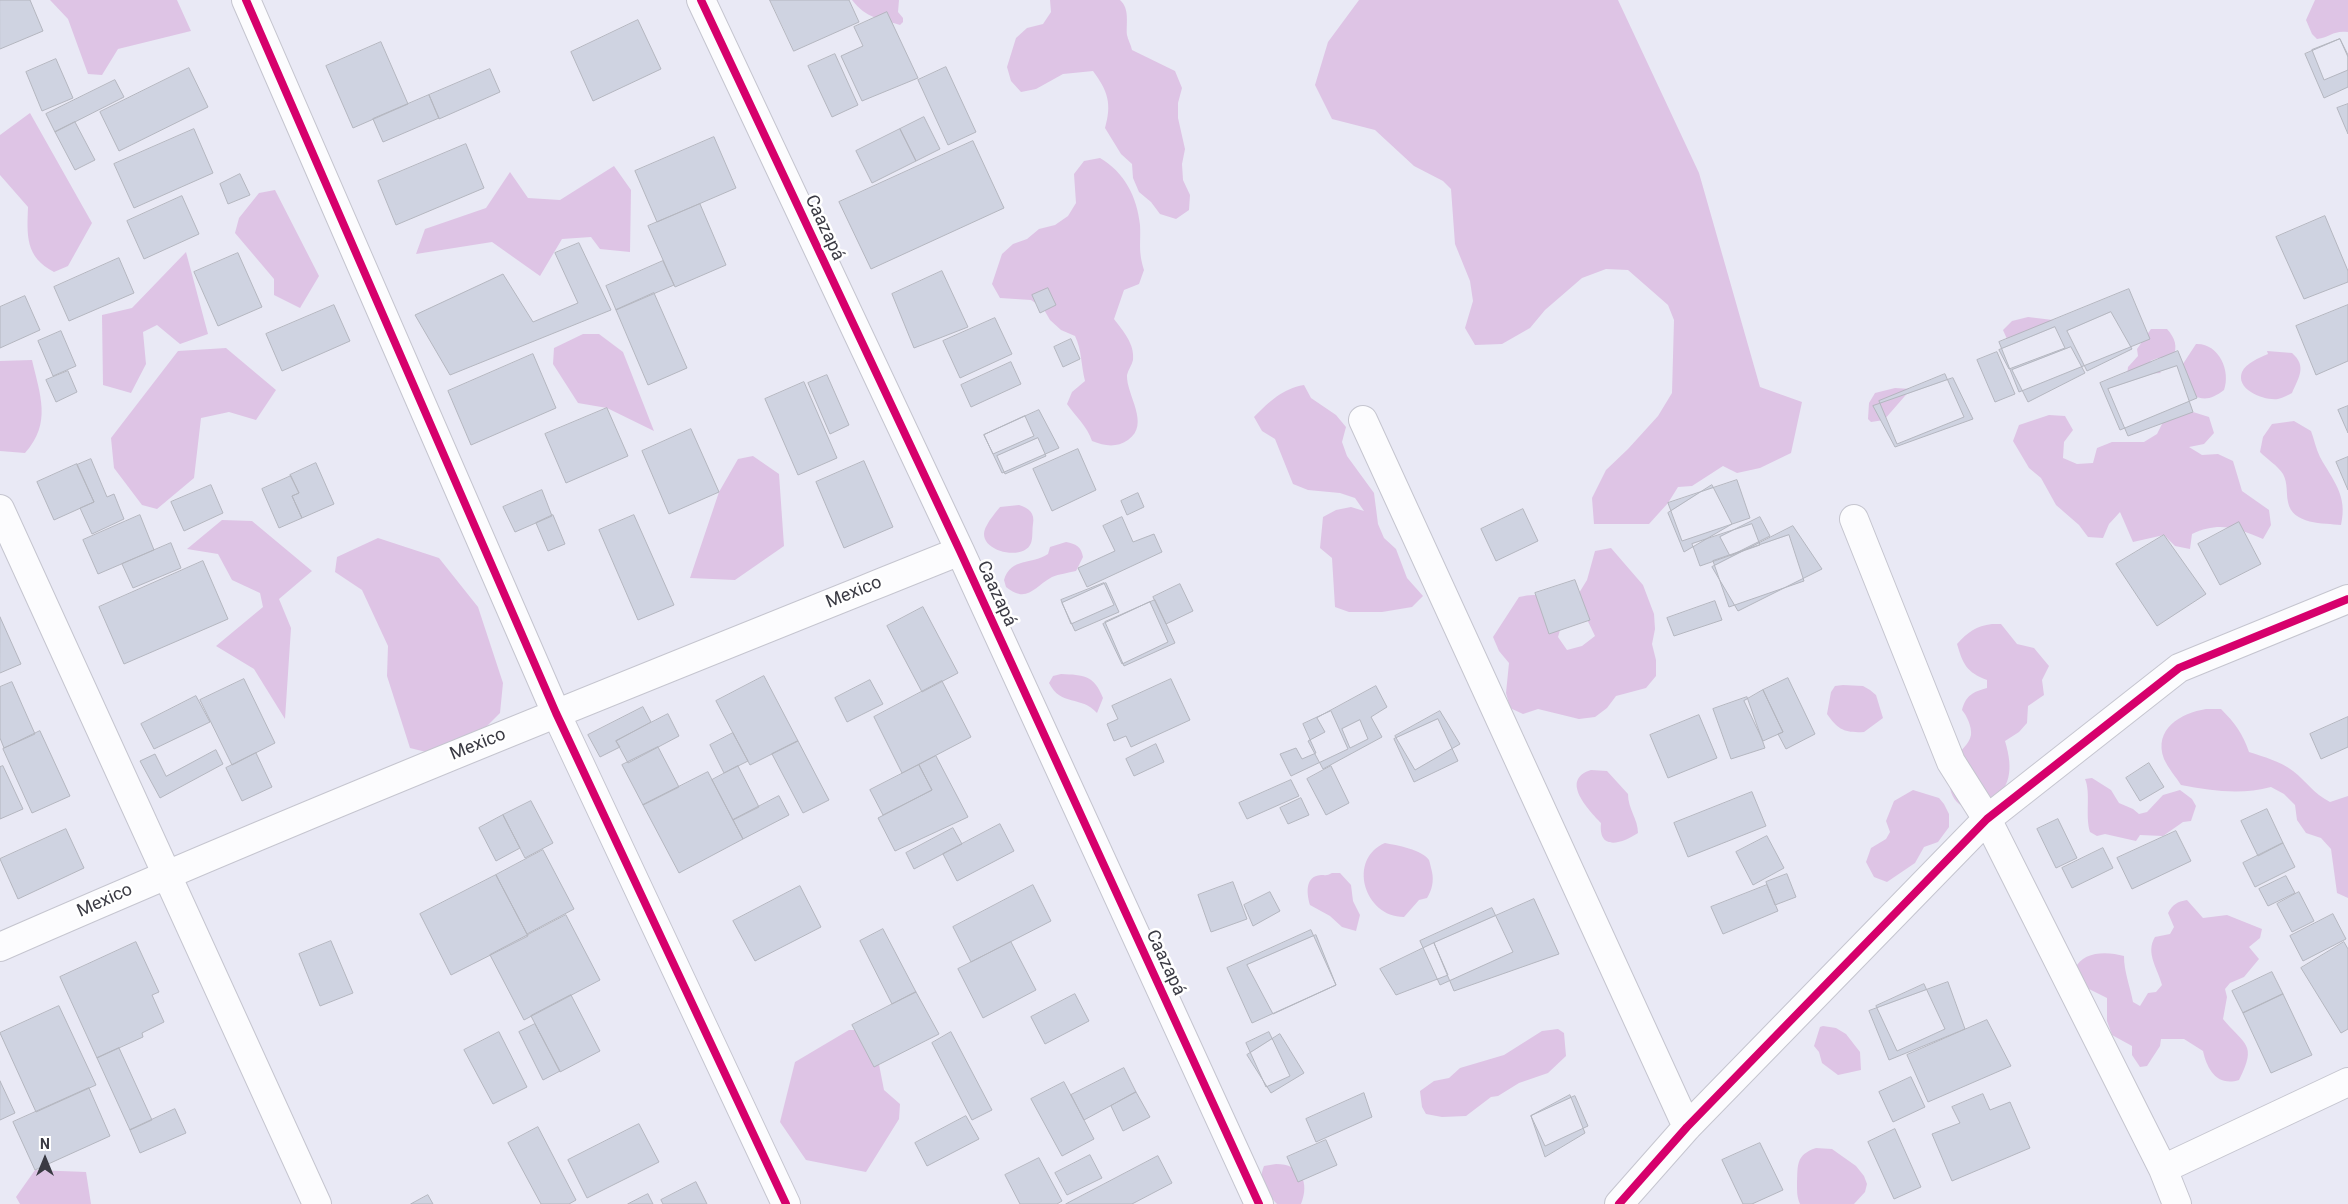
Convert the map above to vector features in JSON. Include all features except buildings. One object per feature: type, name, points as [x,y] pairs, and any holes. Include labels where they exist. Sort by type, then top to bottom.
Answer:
[{"type":"street","points":[[246,0],[556,713],[786,1204]]},
{"type":"street","name":"Caazapá","points":[[701,0],[960,551],[1259,1204]]},
{"type":"street","points":[[1363,420],[1687,1128]]},
{"type":"street","points":[[0,509],[317,1204]]},
{"type":"street","points":[[1854,519],[1951,762],[1987,819],[2163,1169],[2176,1204]]},
{"type":"street","name":"Mexico","points":[[0,947],[167,874],[556,713],[960,551]]},
{"type":"street","points":[[1619,1204],[1687,1128],[1987,819],[2179,668],[2348,599]]},
{"type":"street","points":[[2163,1169],[2348,1082]]},
{"type":"shaded area","points":[[50,0],[177,0],[191,31],[118,49],[102,75],[88,74],[68,19]]},
{"type":"shaded area","points":[[852,0],[899,0],[898,12],[903,18],[903,22],[900,25],[874,17],[863,11]]},
{"type":"shaded area","points":[[1050,0],[1120,0],[1127,16],[1127,35],[1132,50],[1175,71],[1182,88],[1178,103],[1178,118],[1185,149],[1182,164],[1183,180],[1190,195],[1189,210],[1176,219],[1160,214],[1151,202],[1139,192],[1133,178],[1132,164],[1121,154],[1105,128],[1108,112],[1107,98],[1102,85],[1093,71],[1063,74],[1036,89],[1021,92],[1011,81],[1007,67],[1016,38],[1027,28],[1043,24],[1051,12]]},
{"type":"shaded area","points":[[1359,0],[1618,0],[1699,173],[1760,387],[1802,402],[1791,453],[1760,468],[1737,473],[1723,466],[1692,486],[1678,487],[1668,503],[1649,524],[1594,524],[1592,498],[1606,470],[1658,416],[1672,393],[1674,320],[1668,305],[1628,270],[1606,269],[1582,278],[1545,310],[1530,328],[1502,344],[1475,345],[1465,328],[1473,301],[1470,281],[1455,244],[1451,189],[1443,181],[1414,166],[1375,130],[1332,119],[1315,85],[1328,42]]},
{"type":"shaded area","points":[[2315,0],[2348,0],[2348,32],[2339,32],[2317,39],[2312,34],[2306,20]]},
{"type":"shaded area","points":[[30,113],[92,223],[68,266],[54,272],[45,266],[33,252],[28,236],[28,207],[0,175],[0,135]]},
{"type":"shaded area","points":[[1100,158],[1116,170],[1128,186],[1136,204],[1140,225],[1140,252],[1144,270],[1139,284],[1124,290],[1114,319],[1128,338],[1132,349],[1133,360],[1127,375],[1138,418],[1137,426],[1135,433],[1128,440],[1110,445],[1092,441],[1084,426],[1067,404],[1072,392],[1085,381],[1075,336],[1061,330],[1050,320],[1043,308],[1031,300],[1000,298],[992,284],[1002,254],[1013,244],[1027,239],[1039,229],[1055,225],[1068,216],[1076,203],[1074,174],[1084,161]]},
{"type":"shaded area","points":[[614,166],[631,190],[630,252],[600,249],[591,237],[562,239],[540,276],[492,242],[416,254],[425,229],[486,208],[510,172],[528,198],[560,200]]},
{"type":"shaded area","points":[[275,190],[319,276],[300,308],[274,295],[274,279],[235,233],[239,218],[259,193]]},
{"type":"shaded area","points":[[186,252],[208,334],[180,344],[157,325],[143,332],[146,364],[131,393],[103,385],[102,315],[132,308]]},
{"type":"shaded area","points":[[2028,317],[2061,321],[2007,339],[2003,330],[2012,321]]},
{"type":"shaded area","points":[[2151,329],[2167,329],[2170,332],[2175,346],[2173,358],[2158,358],[2150,361],[2161,373],[2127,375],[2128,367],[2138,356],[2137,349]]},
{"type":"shaded area","points":[[583,334],[599,334],[623,352],[654,431],[607,408],[578,403],[553,364],[554,348]]},
{"type":"shaded area","points":[[2196,344],[2211,348],[2217,353],[2226,375],[2224,390],[2208,398],[2191,395],[2179,370]]},
{"type":"shaded area","points":[[226,348],[276,390],[256,420],[229,412],[201,418],[194,478],[157,509],[142,505],[114,468],[111,438],[178,351]]},
{"type":"shaded area","points":[[2267,351],[2292,353],[2299,362],[2299,377],[2292,393],[2278,399],[2266,398],[2252,393],[2243,384],[2241,378],[2246,366],[2268,354]]},
{"type":"shaded area","points":[[32,360],[42,408],[39,431],[25,453],[0,451],[0,361]]},
{"type":"shaded area","points":[[1304,385],[1311,398],[1336,415],[1346,427],[1342,442],[1347,456],[1374,493],[1378,524],[1384,538],[1396,549],[1407,578],[1423,596],[1412,607],[1382,612],[1349,612],[1335,607],[1332,558],[1320,548],[1323,517],[1336,510],[1351,507],[1364,511],[1355,498],[1340,493],[1308,490],[1293,484],[1275,439],[1262,431],[1254,417],[1271,401],[1289,389]]},
{"type":"shaded area","points":[[1895,388],[1911,389],[1884,420],[1871,422],[1868,419],[1869,403],[1875,393]]},
{"type":"shaded area","points":[[2177,410],[2209,417],[2214,433],[2204,444],[2189,447],[2202,455],[2218,454],[2233,461],[2242,491],[2269,510],[2271,525],[2263,539],[2236,529],[2219,527],[2192,534],[2190,549],[2175,546],[2164,535],[2133,542],[2120,512],[2109,524],[2103,538],[2088,537],[2079,525],[2056,505],[2041,478],[2029,468],[2013,441],[2019,425],[2049,415],[2065,416],[2073,430],[2064,442],[2063,458],[2077,464],[2093,463],[2097,448],[2112,442],[2144,442],[2157,434],[2164,420]]},
{"type":"shaded area","points":[[2294,421],[2311,431],[2317,451],[2338,489],[2343,514],[2341,525],[2318,523],[2302,519],[2296,515],[2291,510],[2288,502],[2285,477],[2260,452],[2263,437],[2272,424]]},
{"type":"shaded area","points":[[753,456],[779,474],[784,546],[735,580],[690,578],[719,492],[738,459]]},
{"type":"shaded area","points":[[1019,505],[1028,509],[1033,517],[1031,543],[1026,549],[1010,553],[992,547],[986,541],[984,534],[990,520],[1000,507]]},
{"type":"shaded area","points":[[222,520],[252,521],[312,571],[279,599],[291,628],[285,719],[254,669],[216,646],[263,607],[260,593],[232,580],[218,554],[187,549]]},
{"type":"shaded area","points":[[378,538],[439,558],[478,607],[503,683],[500,713],[466,747],[438,755],[410,748],[387,676],[388,646],[362,590],[335,572],[337,557]]},
{"type":"shaded area","points":[[1066,542],[1077,546],[1081,550],[1083,557],[1076,571],[1052,577],[1025,594],[1013,592],[1006,587],[1004,580],[1012,568],[1023,562],[1042,557],[1048,554],[1050,547]]},
{"type":"shaded area","points":[[1611,548],[1643,585],[1654,614],[1655,629],[1652,644],[1656,660],[1656,676],[1646,688],[1616,696],[1607,708],[1595,717],[1579,719],[1538,709],[1523,714],[1510,708],[1506,693],[1509,663],[1499,651],[1493,637],[1519,597],[1536,595],[1542,596],[1551,603],[1562,623],[1558,637],[1567,650],[1582,646],[1595,636],[1582,609],[1579,593],[1587,580],[1595,551]]},
{"type":"shaded area","points":[[1992,624],[2001,624],[2017,644],[2034,648],[2049,666],[2042,680],[2044,695],[2028,706],[2027,723],[2019,732],[2005,741],[2009,770],[2002,793],[1989,809],[1971,809],[1959,804],[1954,799],[1951,792],[1950,778],[1956,757],[1967,744],[1971,735],[1969,722],[1962,710],[1971,695],[1987,688],[1987,680],[1974,674],[1966,666],[1957,644],[1973,630]]},
{"type":"shaded area","points":[[1061,674],[1082,676],[1096,685],[1103,698],[1097,713],[1084,704],[1059,695],[1054,690],[1049,683],[1053,676]]},
{"type":"shaded area","points":[[1835,686],[1863,686],[1870,690],[1876,695],[1883,718],[1864,732],[1847,731],[1835,724],[1827,714],[1831,692]]},
{"type":"shaded area","points":[[2206,709],[2221,709],[2238,729],[2249,752],[2288,768],[2324,799],[2330,802],[2348,796],[2348,898],[2337,893],[2331,849],[2321,838],[2306,833],[2297,820],[2295,805],[2284,794],[2271,787],[2249,791],[2226,791],[2181,785],[2164,759],[2162,739],[2166,731],[2179,719],[2187,714]]},
{"type":"shaded area","points":[[1591,770],[1607,771],[1628,794],[1638,833],[1625,840],[1613,843],[1607,842],[1603,838],[1601,823],[1584,803],[1577,788],[1577,781],[1582,775]]},
{"type":"shaded area","points":[[2092,778],[2111,790],[2119,803],[2139,814],[2147,812],[2163,795],[2180,790],[2192,799],[2196,806],[2191,821],[2183,822],[2163,836],[2140,835],[2136,841],[2105,834],[2097,836],[2090,832],[2088,819],[2088,791],[2085,779]]},
{"type":"shaded area","points":[[1913,790],[1939,798],[1949,814],[1949,827],[1938,842],[1924,847],[1915,863],[1887,882],[1874,877],[1866,862],[1871,848],[1886,839],[1890,832],[1886,821],[1894,801]]},
{"type":"shaded area","points":[[1385,843],[1421,853],[1426,856],[1430,863],[1433,879],[1429,895],[1427,898],[1419,900],[1404,917],[1390,914],[1379,908],[1370,898],[1365,886],[1364,873],[1366,861],[1373,851]]},
{"type":"shaded area","points":[[1340,873],[1351,885],[1353,901],[1360,915],[1356,931],[1342,927],[1330,916],[1310,905],[1308,896],[1309,882],[1316,876]]},
{"type":"shaded area","points":[[2187,900],[2203,918],[2227,915],[2262,929],[2260,938],[2249,947],[2259,959],[2244,977],[2230,983],[2225,989],[2227,997],[2223,1019],[2246,1045],[2248,1051],[2245,1068],[2239,1080],[2231,1082],[2219,1079],[2210,1070],[2203,1051],[2184,1039],[2161,1039],[2160,1046],[2147,1066],[2140,1067],[2132,1055],[2132,1046],[2112,1035],[2107,1021],[2107,998],[2087,988],[2075,969],[2083,959],[2096,954],[2110,953],[2124,956],[2133,1002],[2140,1006],[2148,993],[2156,992],[2162,985],[2153,961],[2152,943],[2155,937],[2170,934],[2174,927],[2168,913],[2176,904]]},
{"type":"shaded area","points":[[1820,1027],[1836,1028],[1846,1034],[1860,1052],[1861,1070],[1838,1075],[1822,1063],[1819,1052],[1814,1046]]},
{"type":"shaded area","points":[[1558,1029],[1564,1033],[1566,1056],[1548,1073],[1519,1083],[1498,1096],[1491,1097],[1466,1116],[1442,1117],[1426,1114],[1422,1107],[1420,1091],[1434,1081],[1449,1078],[1460,1068],[1504,1055],[1542,1031]]},
{"type":"shaded area","points":[[849,1030],[865,1030],[875,1044],[884,1090],[900,1104],[899,1119],[866,1172],[806,1160],[780,1122],[795,1062]]},
{"type":"shaded area","points":[[1816,1148],[1832,1149],[1856,1166],[1864,1176],[1867,1184],[1865,1192],[1854,1204],[1800,1204],[1797,1190],[1799,1162],[1804,1154]]},
{"type":"shaded area","points":[[1276,1164],[1292,1167],[1301,1176],[1304,1182],[1304,1196],[1301,1204],[1277,1204],[1264,1187],[1262,1172],[1264,1166]]},
{"type":"shaded area","points":[[35,1170],[86,1172],[91,1204],[20,1204],[16,1197]]},
{"type":"cycle path","points":[[246,0],[556,713],[786,1204]]},
{"type":"cycle path","points":[[701,0],[960,551],[1259,1204]]},
{"type":"cycle path","points":[[1619,1204],[1687,1127],[1987,819],[2179,668],[2348,599]]}]
